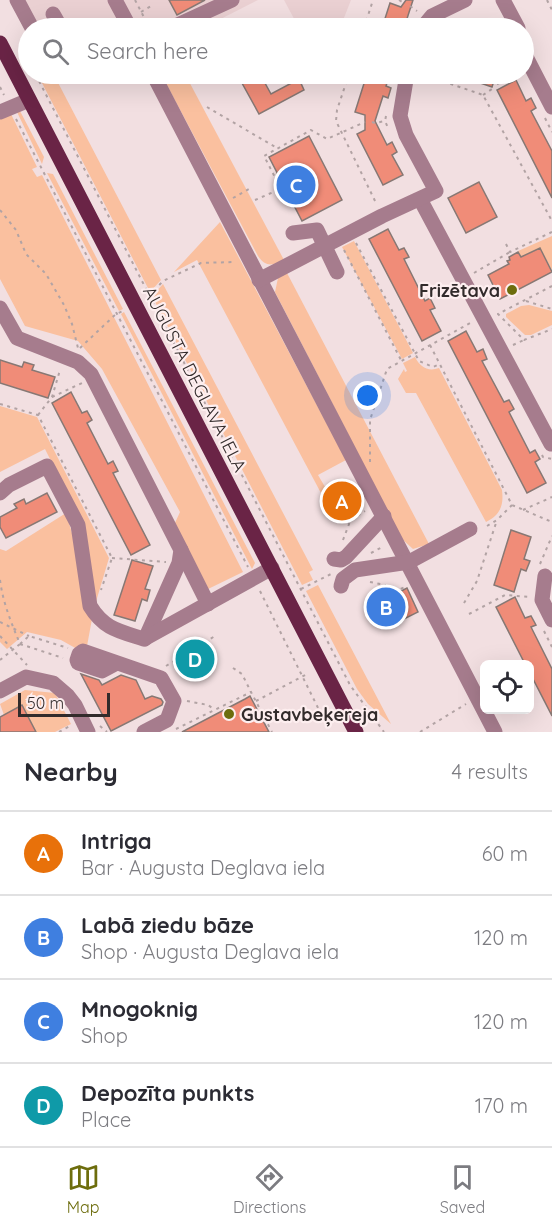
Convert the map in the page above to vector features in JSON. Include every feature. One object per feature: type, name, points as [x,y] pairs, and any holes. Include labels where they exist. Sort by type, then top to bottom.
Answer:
[{"type":"main road","name":"AUGUSTA DEGLAVA IELA","points":[[0,43],[18,78]]},
{"type":"main road","name":"AUGUSTA DEGLAVA IELA","points":[[21,84],[356,732]]},
{"type":"street","points":[[17,0],[27,18]]},
{"type":"street","points":[[115,0],[125,18]]},
{"type":"street","points":[[193,18],[232,0]]},
{"type":"street","points":[[430,18],[465,0]]},
{"type":"street","points":[[503,0],[513,18]]},
{"type":"street","points":[[53,14],[55,18]]},
{"type":"street","points":[[534,72],[552,107]]},
{"type":"street","points":[[158,84],[249,261],[409,562],[495,732]]},
{"type":"street","points":[[259,280],[324,246],[346,239],[382,216],[436,191],[406,135],[400,116],[405,84]]},
{"type":"street","points":[[5,110],[29,100]]},
{"type":"street","points":[[420,199],[551,444]]},
{"type":"street","points":[[293,232],[317,230],[337,272]]},
{"type":"street","points":[[0,308],[17,338],[78,356],[91,374],[180,557],[208,604]]},
{"type":"street","points":[[0,493],[9,485],[47,466],[78,525],[90,606],[107,627],[145,639],[272,568]]},
{"type":"street","points":[[384,516],[341,560],[338,574],[409,562],[470,529]]},
{"type":"street","points":[[145,639],[180,557]]},
{"type":"street","points":[[544,576],[542,600],[552,620]]},
{"type":"street","points":[[81,657],[102,671],[117,663],[161,678],[174,701],[167,720],[144,732]]},
{"type":"street","points":[[0,691],[26,677],[53,682],[75,705],[88,732]]},
{"type":"path","points":[[135,0],[144,18]]},
{"type":"path","points":[[367,18],[373,0]]},
{"type":"path","points":[[399,0],[404,3]]},
{"type":"path","points":[[547,0],[552,10]]},
{"type":"path","points":[[141,12],[153,5]]},
{"type":"path","points":[[410,6],[421,18]]},
{"type":"path","points":[[41,84],[148,297],[350,685],[384,732]]},
{"type":"path","points":[[346,84],[337,110],[336,121],[382,216]]},
{"type":"path","points":[[451,84],[483,95],[552,221]]},
{"type":"path","points":[[483,95],[500,84]]},
{"type":"path","points":[[207,107],[277,148]]},
{"type":"path","points":[[5,110],[116,314],[254,578],[330,732]]},
{"type":"path","points":[[372,122],[385,121]]},
{"type":"path","points":[[281,189],[264,156],[311,130],[327,139],[365,122]]},
{"type":"path","points":[[255,200],[285,187]]},
{"type":"path","points":[[220,204],[249,189]]},
{"type":"path","points":[[0,210],[16,230],[26,254],[46,274],[64,305],[72,324],[78,356]]},
{"type":"path","points":[[473,279],[475,272],[552,232]]},
{"type":"path","points":[[346,239],[416,354],[424,364],[433,367],[440,364]]},
{"type":"path","points":[[346,239],[402,362]]},
{"type":"path","points":[[506,244],[510,252]]},
{"type":"path","points":[[148,297],[163,281],[201,263],[249,261]]},
{"type":"path","points":[[552,286],[498,314],[524,340],[552,329]]},
{"type":"path","points":[[525,301],[552,309]]},
{"type":"path","points":[[78,356],[116,314],[124,310]]},
{"type":"path","points":[[370,467],[370,420],[387,369],[482,316]]},
{"type":"path","points":[[430,345],[512,505],[552,522]]},
{"type":"path","points":[[38,415],[52,397],[61,367]]},
{"type":"path","points":[[52,397],[81,383]]},
{"type":"path","points":[[523,510],[552,497]]},
{"type":"path","points":[[487,526],[512,505]]},
{"type":"path","points":[[464,603],[477,581],[496,520]]},
{"type":"path","points":[[544,576],[538,569],[552,536]]},
{"type":"path","points":[[112,558],[180,557]]},
{"type":"path","points":[[338,574],[385,585],[390,594],[418,581]]},
{"type":"path","points":[[0,580],[12,627],[20,644]]},
{"type":"path","points":[[469,614],[505,595],[542,600]]},
{"type":"path","points":[[0,622],[29,636],[78,651],[81,657]]},
{"type":"path","points":[[0,636],[27,665],[26,677]]},
{"type":"path","points":[[0,660],[29,636]]},
{"type":"path","points":[[151,675],[215,636]]},
{"type":"path","points":[[20,644],[81,657]]},
{"type":"path","points":[[233,668],[242,674],[272,732]]},
{"type":"path","points":[[256,701],[302,677]]},
{"type":"path","points":[[171,732],[244,698],[251,692]]},
{"type":"path","points":[[420,732],[477,697]]},
{"type":"path","points":[[172,698],[208,705],[215,710]]},
{"type":"shaded area","points":[[10,0],[258,0],[223,18],[19,18]]},
{"type":"shaded area","points":[[284,0],[351,0],[344,18],[294,18]]},
{"type":"shaded area","points":[[43,84],[59,84],[161,280],[150,292]]},
{"type":"shaded area","points":[[166,84],[190,84],[284,260],[270,264],[263,262]]},
{"type":"shaded area","points":[[20,111],[44,157],[42,164],[17,112]]},
{"type":"shaded area","points":[[11,114],[37,167],[32,169],[37,177],[42,175],[243,572],[206,590],[174,525],[180,512],[102,369],[78,341],[25,326],[0,279],[0,118]]},
{"type":"shaded area","points":[[47,173],[53,174],[123,309],[119,311]]},
{"type":"shaded area","points":[[220,222],[346,460],[318,475],[328,492],[322,495],[197,260],[174,272]]},
{"type":"shaded area","points":[[552,236],[552,270],[540,248],[521,257],[518,251]]},
{"type":"shaded area","points":[[354,241],[413,353],[402,359],[342,247]]},
{"type":"shaded area","points":[[287,273],[429,544],[413,549],[402,539],[275,292],[278,278]]},
{"type":"shaded area","points":[[163,284],[313,570],[309,572],[313,580],[302,585],[152,296]]},
{"type":"shaded area","points":[[529,305],[552,311],[552,325],[531,335],[525,335],[506,317],[506,314],[521,306]]},
{"type":"shaded area","points":[[124,312],[255,563],[252,569],[121,314]]},
{"type":"shaded area","points":[[415,357],[425,368],[439,368],[502,490],[500,509],[486,522],[416,393],[406,393],[398,379],[404,369],[405,372],[407,371],[403,363]]},
{"type":"shaded area","points":[[0,406],[37,417],[109,558],[95,605],[80,519],[45,449],[0,472]]},
{"type":"shaded area","points":[[66,513],[77,550],[92,619],[87,646],[77,649],[61,640],[27,632],[7,649],[0,642],[0,549],[6,551]]},
{"type":"shaded area","points":[[318,585],[391,724],[368,704],[357,689],[306,591]]},
{"type":"shaded area","points":[[25,690],[55,693],[71,724],[55,732],[33,732],[35,730],[22,706],[4,715],[0,704]]},
{"type":"building","points":[[169,0],[205,0],[177,15]]},
{"type":"building","points":[[406,0],[413,0],[407,18],[385,18],[390,3],[401,7]]},
{"type":"building","points":[[242,84],[266,84],[271,94],[290,84],[301,84],[304,90],[259,114]]},
{"type":"building","points":[[364,84],[387,84],[386,86],[391,88],[388,98],[383,96],[375,121],[387,145],[392,142],[397,152],[392,155],[403,175],[383,185],[357,134],[365,130],[365,115],[355,112]]},
{"type":"building","points":[[508,84],[518,84],[526,101],[531,98],[536,108],[531,111],[552,151],[552,198],[497,90]]},
{"type":"building","points":[[309,136],[342,200],[302,221],[269,157]]},
{"type":"building","points":[[479,182],[497,217],[466,233],[448,198]]},
{"type":"building","points":[[388,229],[399,250],[404,248],[409,257],[404,259],[425,301],[430,298],[435,308],[430,310],[441,331],[422,341],[369,239]]},
{"type":"building","points":[[540,248],[552,272],[500,299],[488,275],[509,264],[507,261],[510,260],[509,257],[518,252],[521,257]]},
{"type":"building","points":[[466,331],[477,352],[483,349],[487,359],[482,361],[504,402],[509,400],[514,409],[509,412],[530,453],[535,450],[540,459],[535,462],[546,483],[527,493],[448,341]]},
{"type":"building","points":[[0,360],[22,367],[24,362],[34,365],[32,370],[55,377],[48,398],[0,383]]},
{"type":"building","points":[[71,392],[82,413],[87,411],[92,420],[87,423],[108,464],[113,461],[118,471],[113,473],[150,545],[131,555],[52,403]]},
{"type":"building","points":[[350,481],[363,505],[334,520],[321,497]]},
{"type":"building","points":[[47,493],[57,512],[6,538],[0,527],[0,517],[17,508],[14,504],[24,499],[26,504]]},
{"type":"building","points":[[511,530],[531,537],[524,559],[530,561],[526,571],[521,569],[514,592],[494,585]]},
{"type":"building","points":[[132,560],[153,566],[145,589],[150,590],[147,601],[142,599],[135,621],[114,615]]},
{"type":"building","points":[[407,588],[418,612],[388,627],[376,604]]},
{"type":"building","points":[[515,597],[525,618],[531,616],[536,625],[531,627],[552,669],[552,716],[534,681],[534,660],[523,660],[496,607]]},
{"type":"building","points":[[81,674],[99,680],[102,685],[121,675],[136,680],[145,699],[152,696],[161,699],[162,705],[111,731]]},
{"type":"building","points":[[250,696],[269,732],[182,732],[245,699]]},
{"type":"building","points":[[22,705],[36,732],[0,732],[0,717]]},
{"type":"place","name":"Mnogoknig","points":[[296,185]]},
{"type":"place","name":"Frizētava","points":[[512,290]]},
{"type":"place","name":"Intriga","points":[[342,501]]},
{"type":"place","name":"Labā ziedu bāze","points":[[386,607]]},
{"type":"place","name":"Depozīta punkts","points":[[195,659]]},
{"type":"place","name":"Gustavbeķereja","points":[[229,714]]}]
